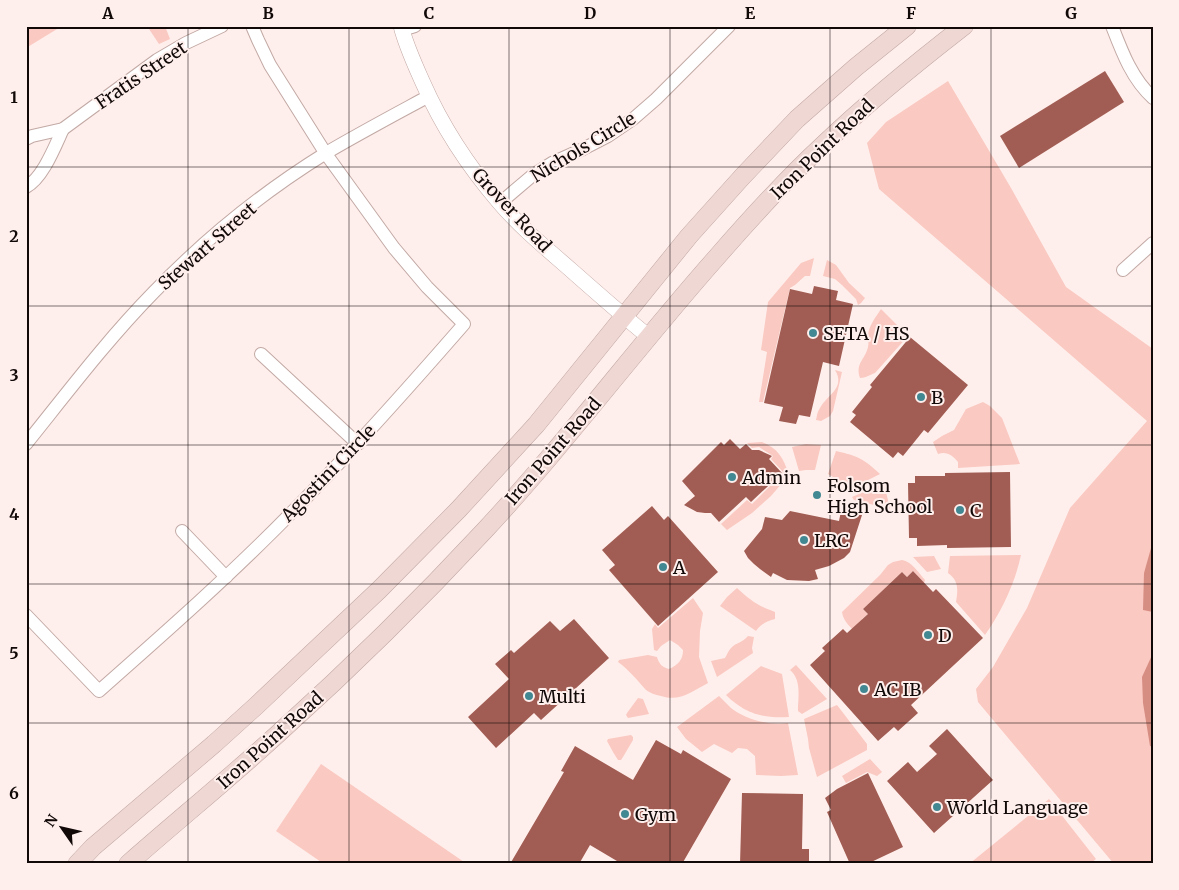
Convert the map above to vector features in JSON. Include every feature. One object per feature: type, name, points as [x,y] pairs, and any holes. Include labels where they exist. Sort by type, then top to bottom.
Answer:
[{"type":"main road","name":"Iron Point Road","points":[[77,864],[114,829],[256,706],[379,590],[460,509],[536,424],[689,236],[742,177],[797,119],[856,67],[907,26]]},
{"type":"main road","name":"Iron Point Road","points":[[128,864],[284,729],[407,611],[485,529],[560,445],[649,336],[766,203],[823,145],[881,93],[964,26]]},
{"type":"street","name":"Fratis Street","points":[[26,139],[63,129],[157,60],[186,43],[222,26]]},
{"type":"street","points":[[252,26],[270,65],[326,154]]},
{"type":"street","name":"Nichols Circle","points":[[500,203],[533,175],[552,163],[608,136],[633,119],[656,99],[729,26]]},
{"type":"street","points":[[1112,26],[1123,54],[1143,88],[1153,98]]},
{"type":"street","name":"Grover Road","points":[[406,28],[416,68],[429,96],[459,149],[478,176],[528,233],[649,336]]},
{"type":"street","name":"Stewart Street","points":[[26,444],[107,342],[153,292],[202,246],[255,203],[326,154],[369,128],[429,96]]},
{"type":"street","name":"Fratis Street","points":[[26,187],[32,184],[47,162],[63,129]]},
{"type":"street","name":"Agostini Circle","points":[[26,615],[99,691],[226,577],[298,506],[358,444],[464,324],[427,287],[394,248],[326,154]]},
{"type":"street","points":[[1123,270],[1153,243]]},
{"type":"street","points":[[261,354],[358,444]]},
{"type":"street","points":[[182,531],[226,577]]},
{"type":"shaded area","points":[[26,26],[62,26],[26,48]]},
{"type":"shaded area","points":[[147,26],[165,26],[170,39],[159,44]]},
{"type":"shaded area","points":[[948,81],[1066,287],[1153,349],[1153,864],[1114,864],[978,702],[976,689],[993,667],[1027,608],[1070,508],[1147,421],[879,189],[867,143],[886,122]]},
{"type":"shaded area","points":[[814,258],[810,276],[805,276],[790,288],[763,402],[759,402],[767,352],[761,350],[768,302],[801,263]]},
{"type":"shaded area","points":[[827,260],[836,265],[849,283],[865,298],[861,303],[858,305],[856,299],[835,279],[823,276]]},
{"type":"shaded area","points":[[881,309],[908,336],[875,373],[860,378],[859,369],[867,351],[869,331]]},
{"type":"shaded area","points":[[835,370],[842,372],[833,411],[830,416],[821,421],[816,420],[823,403],[837,387],[838,376]]},
{"type":"shaded area","points":[[983,402],[1002,418],[1020,464],[958,468],[958,462],[947,453],[938,454],[933,442],[954,430],[966,409]]},
{"type":"shaded area","points":[[762,442],[768,444],[780,455],[789,475],[771,496],[752,513],[727,530],[721,524],[747,500],[752,504],[783,472],[771,459],[773,456],[759,447],[752,448],[747,443]]},
{"type":"shaded area","points":[[806,444],[821,445],[815,470],[799,471],[792,447]]},
{"type":"shaded area","points":[[836,451],[860,459],[880,474],[848,490],[840,481],[828,474]]},
{"type":"shaded area","points":[[884,483],[890,509],[854,500],[852,497]]},
{"type":"shaded area","points":[[1153,541],[1153,612],[1143,610],[1144,573]]},
{"type":"shaded area","points":[[1021,555],[1007,596],[985,635],[956,602],[957,586],[952,576],[948,573],[950,556]]},
{"type":"shaded area","points":[[934,556],[941,569],[927,572],[913,557]]},
{"type":"shaded area","points":[[902,560],[915,568],[925,580],[924,583],[913,571],[907,577],[902,572],[863,609],[868,614],[862,619],[859,636],[846,622],[842,612],[888,565]]},
{"type":"shaded area","points":[[737,588],[754,602],[775,612],[775,619],[764,623],[756,631],[720,606]]},
{"type":"shaded area","points":[[693,598],[703,613],[699,657],[708,683],[680,697],[668,698],[653,694],[646,690],[618,662],[619,660],[648,655],[657,657],[661,665],[669,669],[677,664],[682,657],[683,650],[670,640],[657,651],[654,650],[652,629],[655,624],[658,628]]},
{"type":"shaded area","points":[[748,636],[754,637],[753,653],[717,677],[711,661],[725,658],[731,648]]},
{"type":"shaded area","points":[[1153,653],[1153,747],[1150,746],[1143,703],[1142,677]]},
{"type":"shaded area","points":[[796,665],[827,699],[802,714],[798,711],[798,684],[790,670]]},
{"type":"shaded area","points":[[761,666],[782,674],[789,717],[771,717],[754,714],[726,695]]},
{"type":"shaded area","points":[[719,696],[731,708],[750,718],[765,722],[788,723],[798,775],[756,775],[755,756],[747,749],[738,748],[732,753],[714,744],[702,752],[686,739],[677,727]]},
{"type":"shaded area","points":[[638,698],[643,699],[649,714],[628,718],[627,713]]},
{"type":"shaded area","points":[[837,705],[867,744],[867,750],[817,777],[804,719]]},
{"type":"shaded area","points":[[631,735],[633,740],[621,760],[618,760],[607,741],[608,739]]},
{"type":"shaded area","points":[[870,759],[882,772],[877,776],[867,772],[846,783],[842,776]]},
{"type":"shaded area","points":[[321,764],[467,864],[324,864],[276,831]]},
{"type":"shaded area","points":[[1049,799],[1096,859],[1090,864],[969,864]]},
{"type":"building","points":[[1105,71],[1124,102],[1019,168],[1000,136]]},
{"type":"building","name":"SETA / HS","points":[[814,286],[838,291],[836,300],[853,304],[839,366],[823,362],[810,417],[799,415],[796,424],[779,421],[783,407],[764,403],[790,289],[812,294]]},
{"type":"building","name":"B","points":[[910,337],[968,385],[928,433],[924,430],[903,456],[898,452],[893,458],[850,422],[856,415],[852,412],[872,387],[870,385]]},
{"type":"building","name":"Admin","points":[[730,439],[740,449],[746,444],[752,450],[759,450],[772,456],[769,459],[782,473],[751,502],[746,497],[719,522],[711,513],[697,512],[684,505],[695,496],[682,481],[721,442],[724,445]]},
{"type":"building","name":"C","points":[[1010,472],[1011,547],[947,548],[947,545],[917,546],[917,538],[909,538],[908,483],[915,483],[915,476],[945,476],[945,473]]},
{"type":"building","name":"A","points":[[652,506],[664,520],[668,516],[718,572],[658,626],[609,570],[615,565],[602,550]]},
{"type":"building","name":"LRC","points":[[790,511],[839,521],[841,511],[862,515],[850,552],[844,558],[829,566],[815,570],[818,579],[809,581],[787,580],[773,573],[771,577],[754,564],[744,551],[762,529],[765,517],[782,520]]},
{"type":"building","points":[[913,571],[933,592],[936,589],[983,638],[911,705],[918,713],[898,731],[894,727],[878,741],[810,665],[825,651],[822,648],[843,629],[847,633],[868,614],[863,609],[902,572],[907,577]]},
{"type":"building","name":"Multi","points":[[574,619],[609,658],[541,720],[534,713],[496,748],[468,717],[509,679],[495,664],[511,650],[514,653],[550,621],[560,631]]},
{"type":"building","name":"World Language","points":[[947,729],[993,780],[934,833],[887,781],[908,762],[917,772],[937,754],[929,746]]},
{"type":"building","name":"Gym","points":[[656,740],[681,754],[683,750],[731,779],[682,864],[622,864],[590,845],[579,864],[510,864],[564,772],[561,771],[575,746],[633,780]]},
{"type":"building","points":[[868,773],[903,847],[867,864],[850,864],[827,812],[831,810],[825,798],[837,789]]},
{"type":"building","points":[[742,793],[803,794],[802,849],[809,849],[809,864],[740,864]]},
{"type":"place","name":"SETA / HS","points":[[813,333]]},
{"type":"place","name":"B","points":[[921,397]]},
{"type":"place","name":"Admin","points":[[732,477]]},
{"type":"place","name":"Folsom High School","points":[[817,495]]},
{"type":"place","name":"C","points":[[960,510]]},
{"type":"place","name":"LRC","points":[[804,540]]},
{"type":"place","name":"A","points":[[663,567]]},
{"type":"place","name":"D","points":[[928,635]]},
{"type":"place","name":"AC IB","points":[[864,689]]},
{"type":"place","name":"Multi","points":[[529,696]]},
{"type":"place","name":"World Language","points":[[937,807]]},
{"type":"place","name":"Gym","points":[[625,814]]}]
